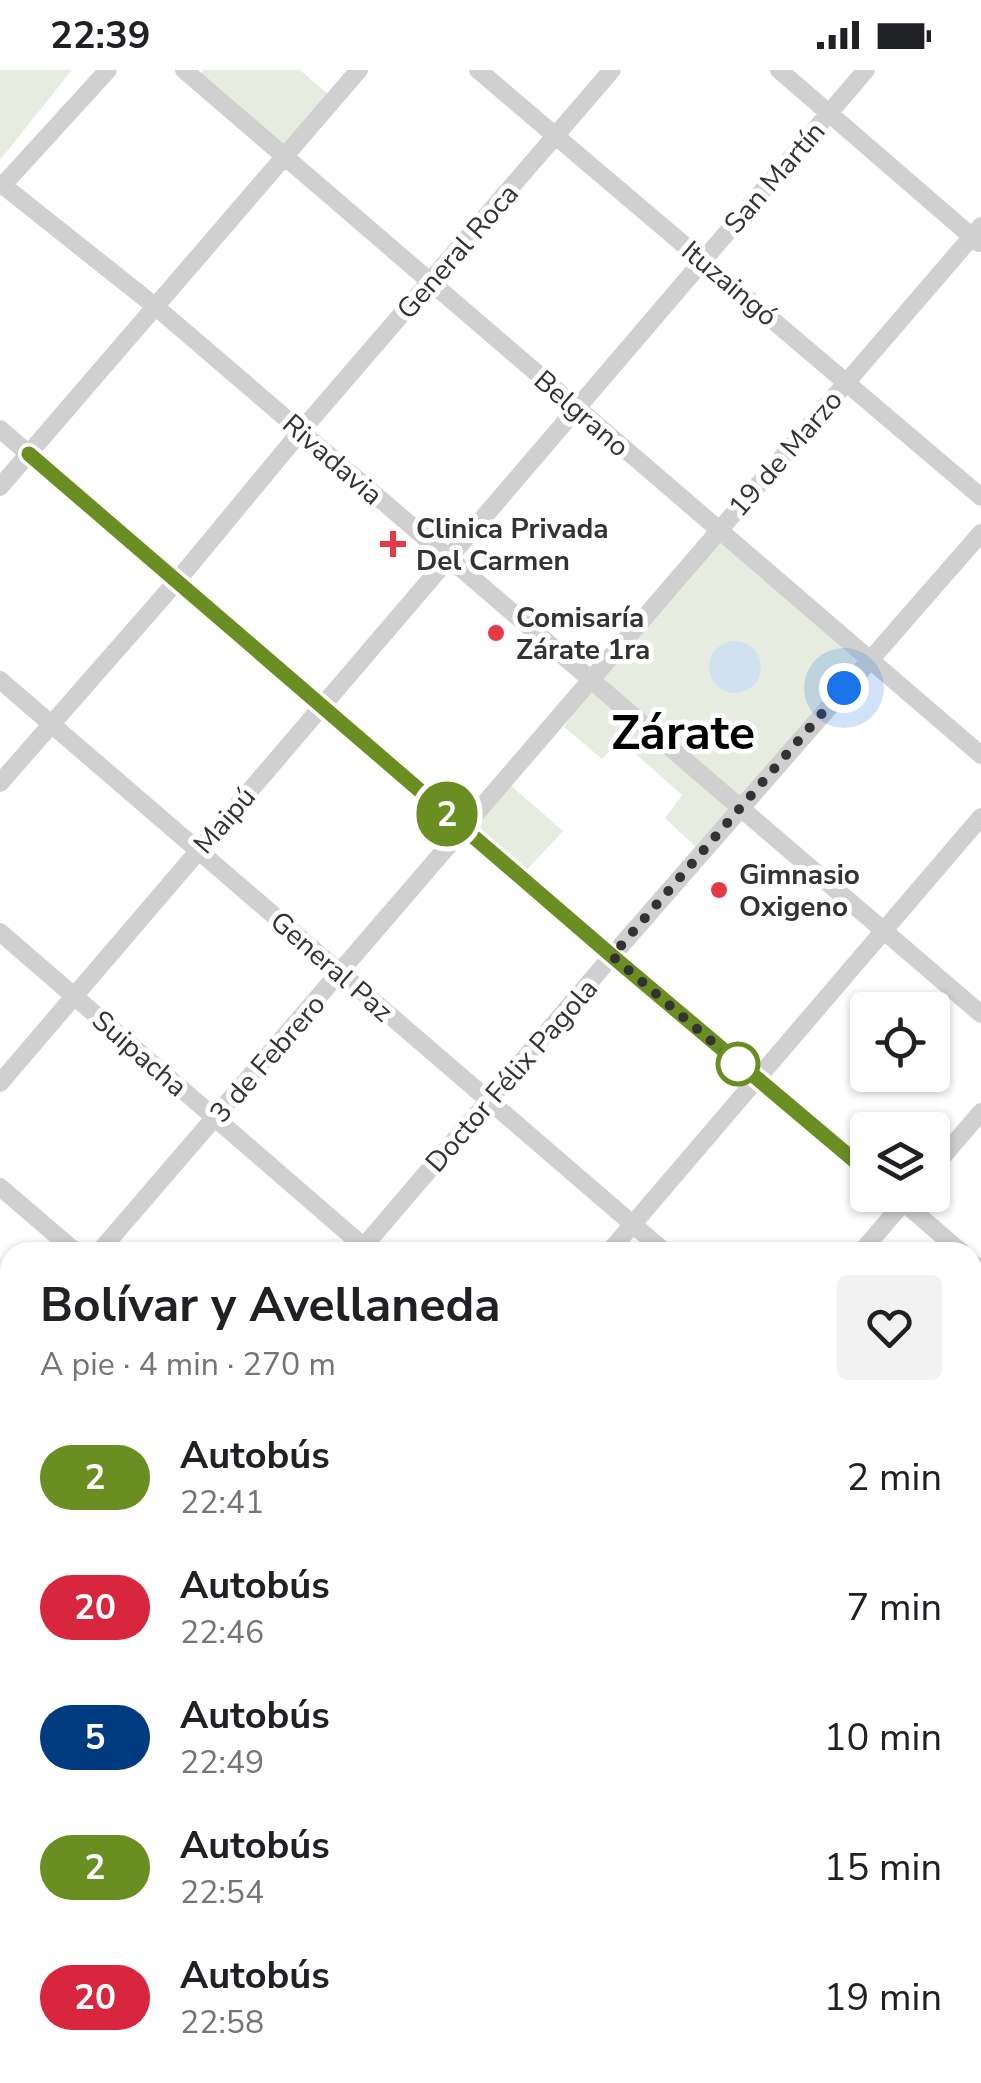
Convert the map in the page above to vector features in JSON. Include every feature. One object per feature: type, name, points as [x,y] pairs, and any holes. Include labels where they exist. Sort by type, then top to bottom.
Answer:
[{"type":"street","points":[[1,184],[108,70]]},
{"type":"street","name":"Belgrano","points":[[184,70],[981,755]]},
{"type":"street","points":[[0,487],[360,70]]},
{"type":"street","name":"Ituzaingó","points":[[478,70],[981,497]]},
{"type":"street","name":"General Roca","points":[[0,782],[177,581],[612,70]]},
{"type":"street","points":[[780,70],[978,236]]},
{"type":"street","name":"San Martín","points":[[448,558],[866,70]]},
{"type":"street","name":"Rivadavia","points":[[1,184],[156,307],[981,1014]]},
{"type":"street","name":"19 de Marzo","points":[[591,682],[718,530],[978,236]]},
{"type":"street","points":[[0,429],[850,1157]]},
{"type":"street","name":"Doctor Félix Pagola","points":[[371,1242],[612,956],[981,533]]},
{"type":"street","name":"Maipú","points":[[0,1083],[448,558]]},
{"type":"street","name":"General Paz","points":[[0,680],[653,1242]]},
{"type":"street","name":"3 de Febrero","points":[[108,1242],[591,682]]},
{"type":"street","points":[[618,1242],[981,816]]},
{"type":"street","name":"Suipacha","points":[[0,932],[355,1242]]},
{"type":"street","points":[[950,1148],[981,1112]]},
{"type":"street","points":[[0,1187],[64,1242]]},
{"type":"street","points":[[870,1242],[892,1212]]},
{"type":"street","points":[[918,1212],[950,1242]]},
{"type":"shaded area","points":[[0,70],[72,70],[0,160]]},
{"type":"shaded area","points":[[204,70],[300,70],[328,94],[283,148],[198,77]]},
{"type":"shaded area","points":[[719,542],[725,543],[858,659],[857,666],[740,799],[602,685],[603,672]]},
{"type":"shaded area","points":[[591,686],[733,806],[697,848],[665,818],[682,795],[620,740],[602,759],[564,727]]},
{"type":"shaded area","points":[[508,783],[563,831],[522,875],[468,827]]},
{"type":"water","points":[[735,641],[754,648],[761,667],[754,686],[735,693],[716,686],[709,667],[716,648]]},
{"type":"bus line","name":"2","points":[[29,454],[850,1157]]},
{"type":"place","name":"Clinica Privada Del Carmen","points":[[393,544]]},
{"type":"place","name":"Comisaría Zárate 1ra","points":[[496,633]]},
{"type":"place","name":"Gimnasio Oxigeno","points":[[719,890]]},
{"type":"district","name":"Zárate","points":[[683,732]]},
{"type":"route","points":[[738,1064],[612,956],[844,688]]}]
